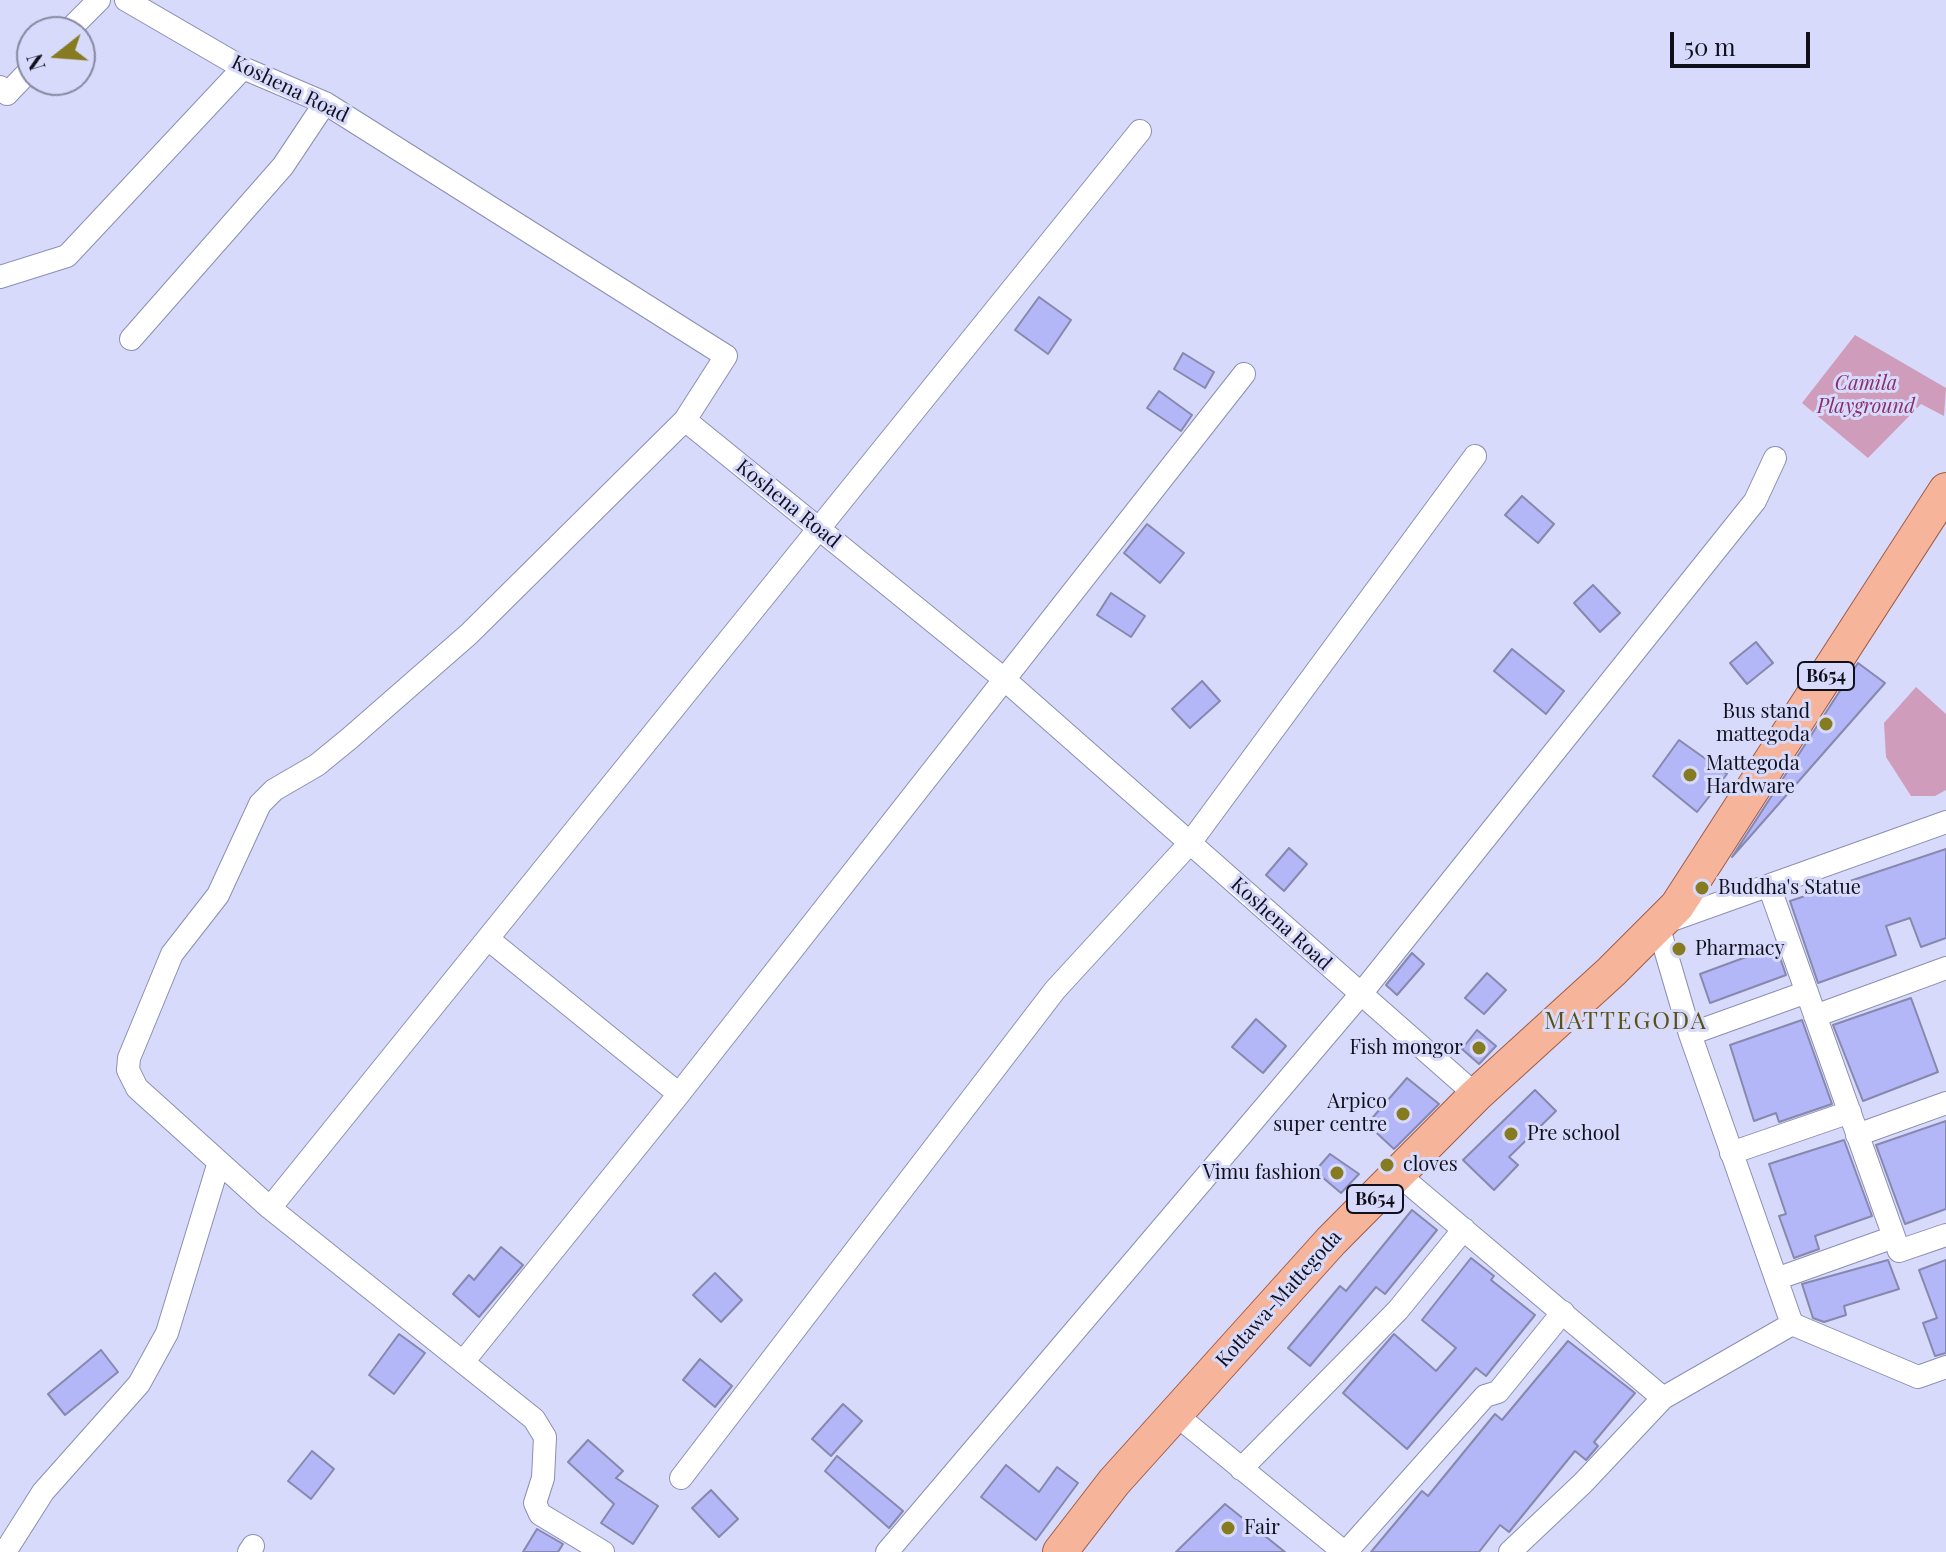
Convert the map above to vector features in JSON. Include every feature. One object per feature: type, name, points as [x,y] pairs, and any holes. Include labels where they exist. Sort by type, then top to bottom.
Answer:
[{"type":"main road","name":"Kottawa-Mattegoda","points":[[1060,1552],[1114,1482],[1331,1241],[1476,1095],[1677,906],[1946,490]]},
{"type":"street","points":[[83,16],[99,0]]},
{"type":"street","name":"Koshena Road","points":[[126,0],[243,68],[325,103],[726,356],[685,420],[1004,679],[1476,1095]]},
{"type":"street","points":[[0,277],[67,256],[243,68]]},
{"type":"street","points":[[0,87],[7,94],[16,85]]},
{"type":"street","points":[[131,339],[283,166],[325,103]]},
{"type":"street","points":[[270,1208],[1140,131]]},
{"type":"street","points":[[463,1362],[679,1094],[1244,374]]},
{"type":"street","points":[[603,1552],[579,1546],[540,1514],[535,1503],[543,1478],[545,1437],[534,1419],[270,1208],[137,1088],[128,1070],[129,1058],[172,954],[218,895],[260,804],[274,790],[317,765],[469,634],[685,420]]},
{"type":"street","points":[[681,1478],[1055,990],[1190,843],[1475,456]]},
{"type":"street","points":[[887,1552],[1360,995],[1755,501],[1775,458]]},
{"type":"street","points":[[1946,822],[1658,925],[1690,1034],[1792,1324],[1918,1377],[1946,1367]]},
{"type":"street","points":[[1769,886],[1899,1251],[1946,1235]]},
{"type":"street","points":[[488,939],[679,1094]]},
{"type":"street","points":[[1815,1016],[1946,968]]},
{"type":"street","points":[[1690,1034],[1807,992]]},
{"type":"street","points":[[1857,1135],[1946,1103]]},
{"type":"street","points":[[1731,1153],[1850,1112]]},
{"type":"street","points":[[5,1552],[43,1492],[139,1384],[167,1333],[219,1162]]},
{"type":"street","points":[[1399,1175],[1663,1398]]},
{"type":"street","points":[[1241,1469],[1398,1310],[1464,1229]]},
{"type":"street","points":[[1776,1279],[1894,1237]]},
{"type":"street","points":[[1175,1414],[1345,1552],[1485,1396],[1498,1392],[1563,1312]]},
{"type":"street","points":[[1510,1552],[1583,1483],[1663,1398],[1792,1324]]},
{"type":"green space","name":"Camila Playground","points":[[1855,335],[1946,388],[1944,416],[1921,404],[1868,458],[1802,403]]},
{"type":"green space","points":[[1916,687],[1946,714],[1946,790],[1935,796],[1911,796],[1886,757],[1884,723]]},
{"type":"building","points":[[1039,297],[1071,320],[1048,354],[1015,330]]},
{"type":"building","points":[[1183,353],[1214,372],[1205,388],[1174,369]]},
{"type":"building","points":[[1159,391],[1192,415],[1181,431],[1147,408]]},
{"type":"building","points":[[1522,496],[1554,524],[1538,543],[1505,515]]},
{"type":"building","points":[[1147,524],[1184,553],[1160,583],[1124,553]]},
{"type":"building","points":[[1593,585],[1620,613],[1600,632],[1574,603]]},
{"type":"building","points":[[1111,593],[1145,616],[1131,637],[1097,615]]},
{"type":"building","points":[[1756,642],[1773,663],[1747,684],[1730,663]]},
{"type":"building","points":[[1512,649],[1564,691],[1546,714],[1494,671]]},
{"type":"building","points":[[1858,663],[1885,683],[1732,857]]},
{"type":"building","points":[[1202,681],[1220,701],[1190,728],[1172,709]]},
{"type":"building","name":"Mattegoda Hardware","points":[[1679,740],[1727,774],[1697,812],[1653,776]]},
{"type":"building","points":[[1289,848],[1307,864],[1284,891],[1266,875]]},
{"type":"building","points":[[1946,849],[1946,938],[1921,947],[1910,918],[1886,926],[1896,955],[1818,983],[1790,901]]},
{"type":"building","points":[[1776,946],[1786,975],[1710,1003],[1700,974]]},
{"type":"building","points":[[1412,953],[1424,964],[1397,995],[1386,985]]},
{"type":"building","points":[[1487,973],[1506,990],[1484,1014],[1465,998]]},
{"type":"building","points":[[1911,998],[1938,1072],[1863,1101],[1833,1025]]},
{"type":"building","points":[[1256,1019],[1286,1046],[1263,1073],[1232,1047]]},
{"type":"building","points":[[1802,1020],[1832,1104],[1779,1122],[1776,1113],[1754,1121],[1730,1045]]},
{"type":"building","name":"Fish mongor","points":[[1477,1030],[1496,1046],[1479,1064],[1462,1049]]},
{"type":"building","name":"Arpico super centre","points":[[1407,1078],[1439,1104],[1394,1149],[1367,1124]]},
{"type":"building","name":"Pre school","points":[[1535,1090],[1556,1111],[1509,1157],[1518,1165],[1494,1190],[1463,1160]]},
{"type":"building","points":[[1946,1121],[1946,1209],[1905,1224],[1876,1145]]},
{"type":"building","points":[[1844,1140],[1872,1216],[1815,1236],[1819,1249],[1794,1258],[1779,1216],[1786,1214],[1769,1164]]},
{"type":"building","name":"Vimu fashion","points":[[1330,1154],[1359,1174],[1341,1193],[1315,1171]]},
{"type":"building","points":[[1412,1210],[1437,1230],[1385,1294],[1376,1287],[1310,1366],[1288,1348],[1340,1286],[1346,1291]]},
{"type":"building","points":[[501,1247],[523,1265],[479,1317],[453,1294],[469,1275],[474,1280]]},
{"type":"building","points":[[1471,1258],[1494,1276],[1491,1280],[1535,1315],[1486,1376],[1476,1368],[1407,1449],[1343,1393],[1394,1334],[1436,1371],[1456,1348],[1422,1320]]},
{"type":"building","points":[[1888,1260],[1899,1289],[1844,1306],[1846,1315],[1824,1322],[1813,1318],[1802,1284]]},
{"type":"building","points":[[1946,1260],[1946,1353],[1935,1356],[1923,1323],[1937,1318],[1919,1270]]},
{"type":"building","points":[[715,1273],[742,1300],[721,1322],[693,1295]]},
{"type":"building","points":[[399,1334],[425,1353],[394,1394],[369,1375]]},
{"type":"building","points":[[1568,1341],[1635,1393],[1594,1442],[1598,1446],[1586,1460],[1575,1451],[1509,1532],[1500,1525],[1479,1552],[1371,1552],[1422,1491],[1428,1496],[1495,1414],[1502,1420]]},
{"type":"building","points":[[101,1350],[118,1372],[65,1415],[48,1394]]},
{"type":"building","points":[[700,1359],[732,1386],[715,1407],[683,1380]]},
{"type":"building","points":[[843,1404],[862,1421],[831,1456],[812,1439]]},
{"type":"building","points":[[588,1440],[623,1471],[616,1478],[658,1506],[633,1544],[601,1523],[614,1504],[568,1462]]},
{"type":"building","points":[[312,1451],[334,1469],[311,1499],[288,1481]]},
{"type":"building","points":[[837,1456],[903,1511],[889,1528],[825,1471]]},
{"type":"building","points":[[1006,1465],[1039,1492],[1057,1467],[1078,1483],[1036,1540],[981,1497]]},
{"type":"building","points":[[711,1490],[738,1519],[719,1537],[692,1508]]},
{"type":"building","name":"Fair","points":[[1225,1504],[1285,1552],[1176,1552]]},
{"type":"building","points":[[537,1529],[563,1544],[558,1552],[523,1552]]},
{"type":"place","name":"Bus stand mattegoda","points":[[1826,724]]},
{"type":"place","name":"Mattegoda Hardware","points":[[1690,775]]},
{"type":"place","name":"Buddha's Statue","points":[[1702,888]]},
{"type":"place","name":"Pharmacy","points":[[1679,949]]},
{"type":"place","name":"Fish mongor","points":[[1479,1048]]},
{"type":"place","name":"Arpico super centre","points":[[1403,1114]]},
{"type":"place","name":"Pre school","points":[[1511,1134]]},
{"type":"place","name":"cloves","points":[[1387,1165]]},
{"type":"place","name":"Vimu fashion","points":[[1337,1173]]},
{"type":"place","name":"Fair","points":[[1228,1528]]},
{"type":"district","name":"MATTEGODA","points":[[1626,1022]]}]
